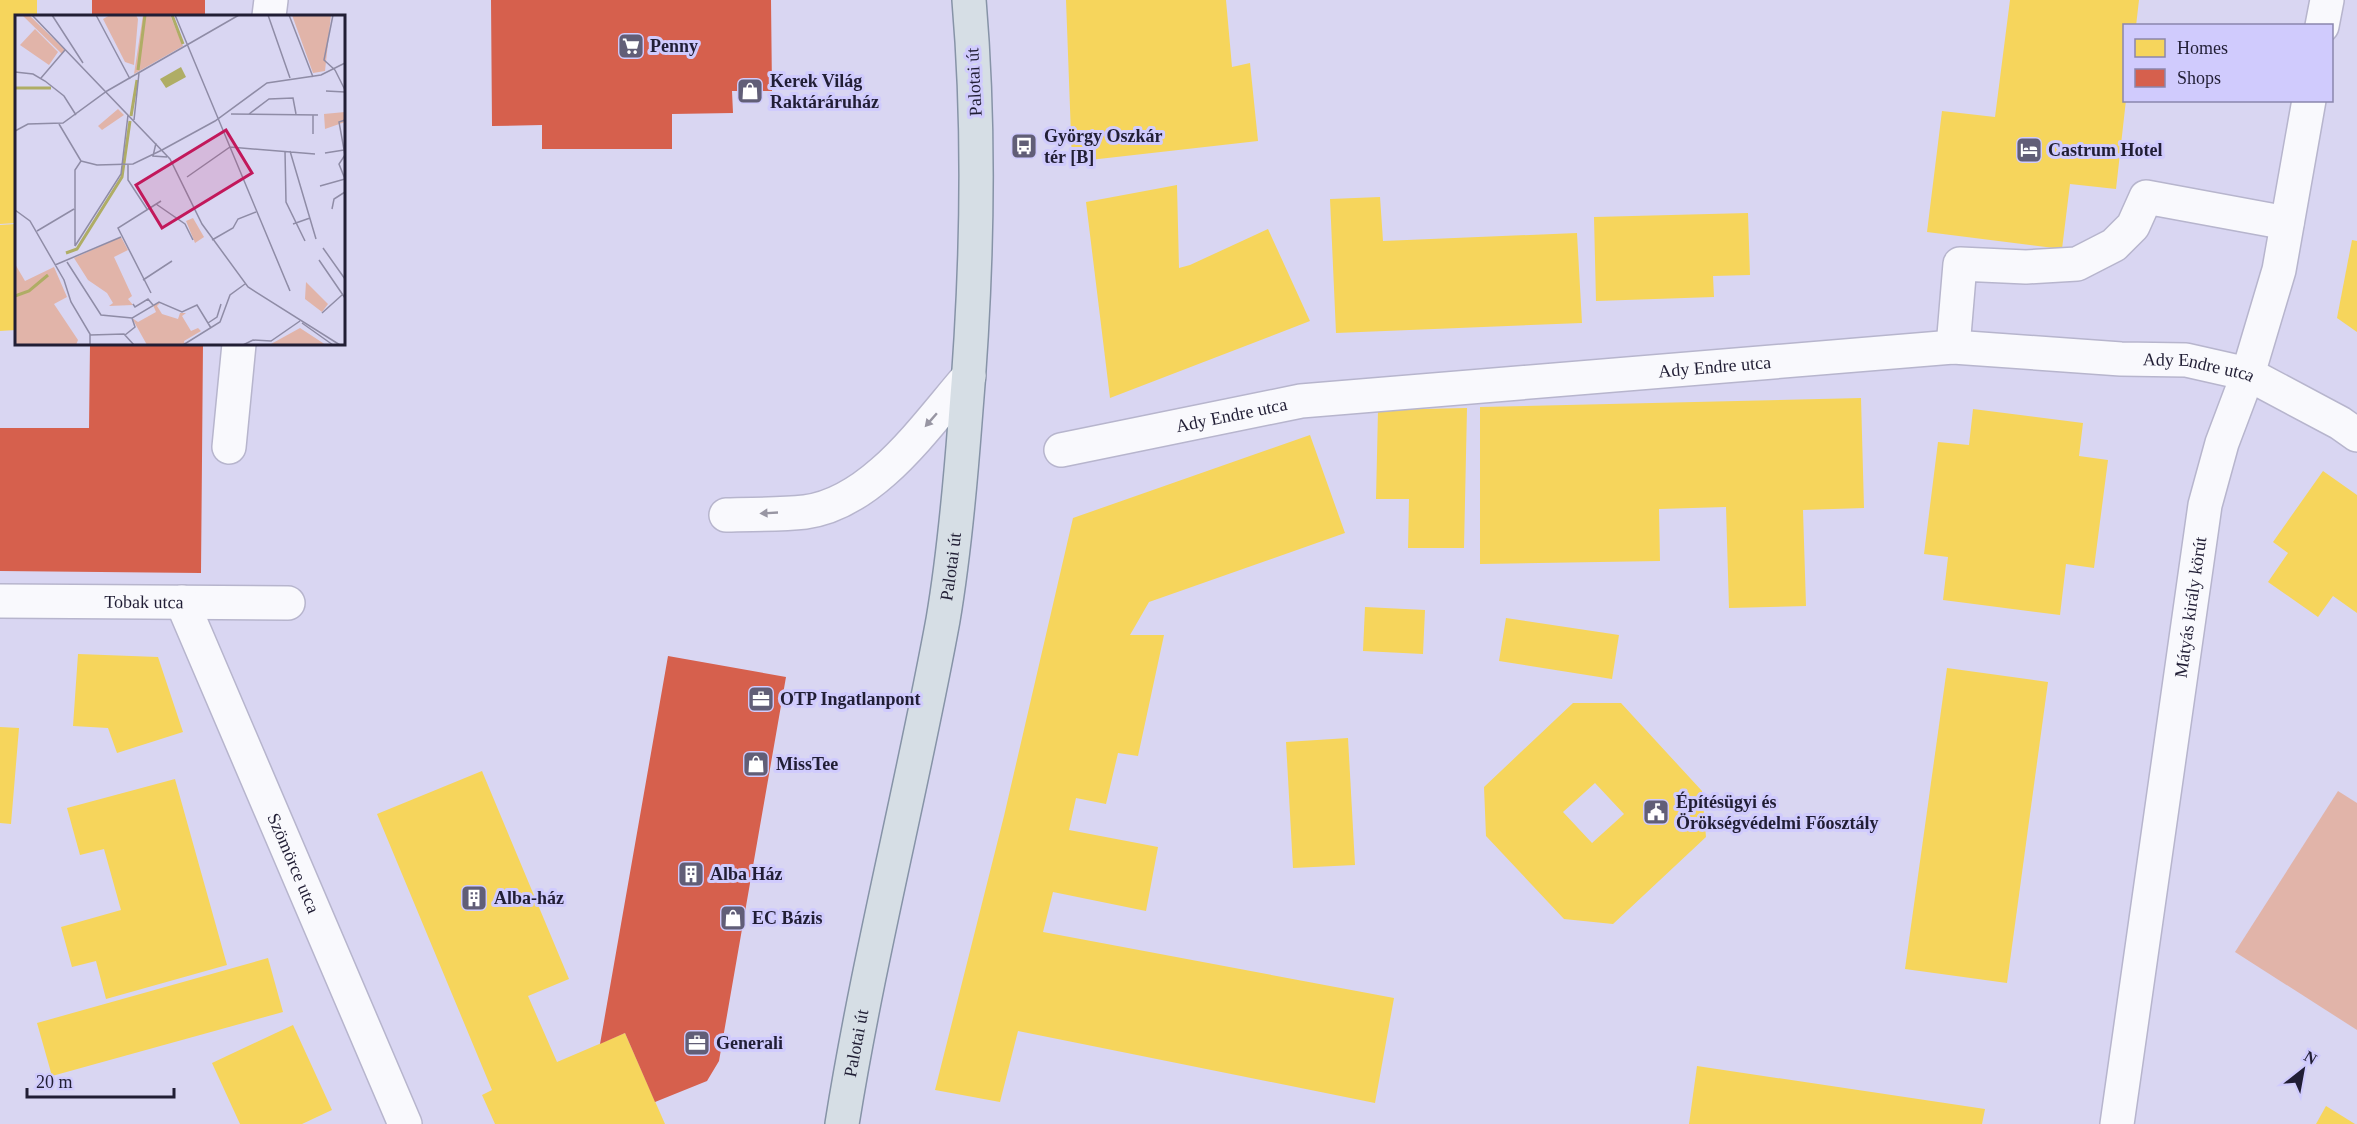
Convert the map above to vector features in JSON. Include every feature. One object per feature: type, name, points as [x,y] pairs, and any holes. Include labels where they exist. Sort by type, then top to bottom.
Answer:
[{"type":"main road","name":"Palotai út","points":[[842,1124],[852,1061],[902,827],[943,618],[957,515],[969,376],[978,161],[969,0]]},
{"type":"street","points":[[269,15],[270,0]]},
{"type":"street","points":[[2322,24],[2327,0]]},
{"type":"street","name":"Mátyás király körút","points":[[2117,1124],[2205,505],[2222,443],[2248,374],[2278,270],[2309,102]]},
{"type":"street","points":[[1953,347],[1960,264],[2026,267],[2077,264],[2114,245],[2133,226],[2146,197],[2287,223]]},
{"type":"street","points":[[229,447],[239,345]]},
{"type":"street","name":"Ady Endre utca","points":[[1061,450],[1300,401],[1953,347],[2121,359],[2186,360],[2248,374],[2340,423],[2357,435]]},
{"type":"street","points":[[726,515],[806,512],[831,505],[854,492],[894,462],[969,376]]},
{"type":"street","name":"Tobak utca","points":[[0,601],[288,603]]},
{"type":"street","name":"Szömörce utca","points":[[182,602],[405,1124]]},
{"type":"shaded area","points":[[2338,791],[2357,803],[2357,1030],[2235,952]]},
{"type":"building: Homes","points":[[0,0],[37,0],[37,15],[15,15],[15,223],[0,224]]},
{"type":"building: Homes","points":[[1066,0],[1226,0],[1232,67],[1250,63],[1258,141],[1072,162]]},
{"type":"building: Homes","name":"Castrum Hotel","points":[[2010,0],[2139,0],[2136,24],[2123,24],[2123,102],[2126,102],[2116,189],[2070,184],[2062,249],[1927,232],[1942,111],[1995,117]]},
{"type":"building: Homes","points":[[1177,185],[1179,268],[1268,229],[1310,321],[1110,398],[1086,202]]},
{"type":"building: Homes","points":[[1380,197],[1383,241],[1577,233],[1582,323],[1336,333],[1330,199]]},
{"type":"building: Homes","points":[[1748,213],[1750,275],[1713,276],[1714,297],[1596,301],[1594,217]]},
{"type":"building: Homes","points":[[15,224],[15,330],[0,331],[0,225]]},
{"type":"building: Homes","points":[[2352,240],[2357,241],[2357,332],[2337,318]]},
{"type":"building: Homes","points":[[1861,398],[1864,508],[1803,510],[1806,606],[1729,608],[1726,507],[1659,509],[1660,561],[1480,564],[1480,407]]},
{"type":"building: Homes","points":[[1467,408],[1464,548],[1408,548],[1409,499],[1376,499],[1378,410]]},
{"type":"building: Homes","points":[[1973,409],[2083,423],[2079,456],[2108,460],[2094,568],[2066,564],[2060,615],[1943,600],[1948,557],[1924,554],[1938,442],[1969,445]]},
{"type":"building: Homes","points":[[1310,435],[1345,533],[1149,602],[1130,635],[1164,635],[1138,756],[1118,753],[1106,804],[1076,798],[1069,830],[1158,847],[1146,911],[1053,892],[1043,932],[1394,998],[1375,1103],[1018,1031],[1000,1102],[935,1090],[1004,816],[1073,518]]},
{"type":"building: Homes","points":[[2323,471],[2357,495],[2357,613],[2333,596],[2318,617],[2268,582],[2288,553],[2273,542]]},
{"type":"building: Homes","points":[[1365,607],[1425,610],[1423,654],[1363,651]]},
{"type":"building: Homes","points":[[1506,618],[1619,635],[1612,679],[1499,661]]},
{"type":"building: Homes","points":[[78,654],[158,657],[183,732],[117,753],[108,728],[73,726]]},
{"type":"building: Homes","points":[[1947,668],[2048,682],[2007,983],[1905,969]]},
{"type":"building: Homes","points":[[1573,703],[1621,703],[1702,791],[1706,837],[1613,924],[1564,919],[1486,836],[1484,787]],"holes":[[[1595,783],[1624,814],[1592,843],[1563,812]]]},
{"type":"building: Homes","points":[[0,727],[19,728],[11,824],[0,823]]},
{"type":"building: Homes","points":[[1348,738],[1355,865],[1293,868],[1286,742]]},
{"type":"building: Homes","name":"Alba-ház","points":[[482,771],[569,979],[528,996],[557,1062],[625,1033],[665,1124],[495,1124],[482,1095],[492,1090],[377,814]]},
{"type":"building: Homes","points":[[175,779],[227,965],[106,999],[96,961],[72,967],[61,927],[121,910],[104,849],[80,855],[67,808]]},
{"type":"building: Homes","points":[[268,958],[283,1012],[52,1076],[37,1023]]},
{"type":"building: Homes","points":[[293,1025],[332,1110],[302,1124],[240,1124],[212,1063]]},
{"type":"building: Homes","points":[[1697,1066],[1985,1109],[1982,1124],[1689,1124]]},
{"type":"building: Homes","points":[[2326,1106],[2355,1124],[2316,1124]]},
{"type":"building: Shops","points":[[92,0],[205,0],[205,15],[92,15]]},
{"type":"building: Shops","name":"Penny","points":[[491,0],[771,0],[772,91],[732,91],[733,113],[672,114],[672,149],[542,149],[542,125],[492,126]]},
{"type":"building: Shops","points":[[90,345],[203,345],[201,573],[0,571],[0,428],[89,428]]},
{"type":"building: Shops","name":"Alba Ház","points":[[668,656],[786,677],[719,1061],[707,1081],[655,1102],[625,1033],[600,1044]]},
{"type":"place","name":"Penny","points":[[631,46]]},
{"type":"place","name":"Kerek Világ Raktáráruház","points":[[750,91]]},
{"type":"place","name":"György Oszkár tér [B]","points":[[1024,146]]},
{"type":"place","name":"Castrum Hotel","points":[[2029,150]]},
{"type":"place","name":"OTP Ingatlanpont","points":[[761,699]]},
{"type":"place","name":"MissTee","points":[[756,764]]},
{"type":"place","name":"Építésügyi és Örökségvédelmi Főosztály","points":[[1656,812]]},
{"type":"place","name":"Alba Ház","points":[[691,874]]},
{"type":"place","name":"Alba-ház","points":[[474,898]]},
{"type":"place","name":"EC Bázis","points":[[733,918]]},
{"type":"place","name":"Generali","points":[[697,1043]]}]
